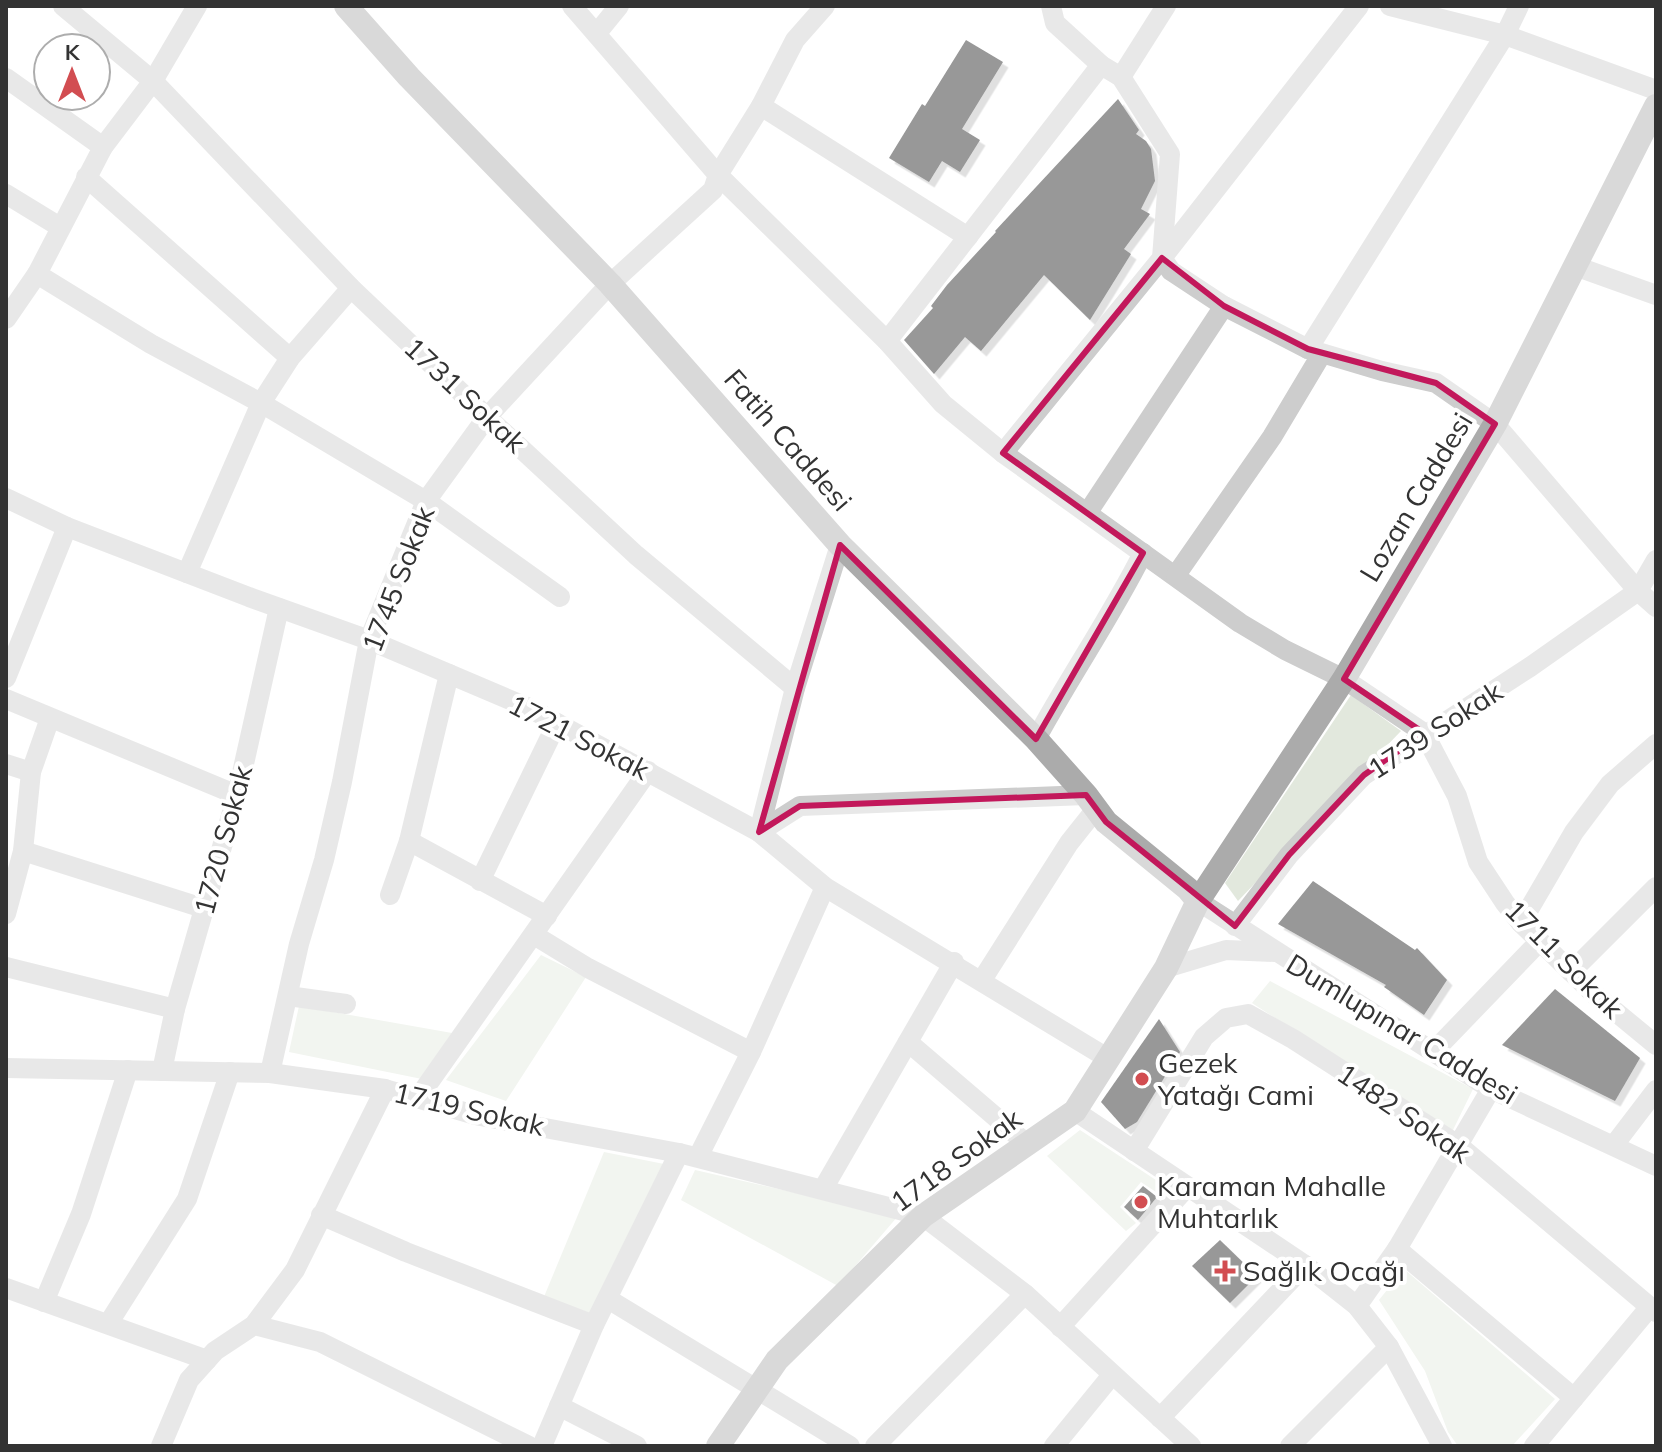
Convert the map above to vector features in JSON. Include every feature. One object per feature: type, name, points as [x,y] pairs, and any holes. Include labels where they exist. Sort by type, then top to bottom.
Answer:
[{"type":"main road","name":"Fatih Caddesi","points":[[346,6],[409,77],[610,284],[840,545],[1036,739],[1106,822],[1188,889],[1198,901]]},
{"type":"main road","name":"Lozan Caddesi","points":[[1198,901],[1344,679],[1495,424],[1656,106]]},
{"type":"main road","name":"1718 Sokak","points":[[718,1446],[777,1360],[923,1216],[1075,1111],[1166,968],[1198,901]]},
{"type":"street","name":"1731 Sokak","points":[[63,6],[153,81],[351,288],[487,417],[636,555],[795,688]]},
{"type":"street","points":[[6,319],[37,274],[103,147],[153,81],[197,6]]},
{"type":"street","name":"1711 Sokak","points":[[572,6],[718,175],[887,341],[943,404],[1003,453],[1240,623],[1285,650],[1344,679],[1424,733],[1457,796],[1478,862],[1521,923],[1571,972],[1656,1045]]},
{"type":"street","points":[[597,33],[619,6]]},
{"type":"street","name":"1745 Sokak","points":[[270,1073],[342,782],[369,640],[426,501],[487,417],[610,284],[713,190],[718,175],[761,106],[795,40],[825,6]]},
{"type":"street","points":[[1051,6],[1055,23],[1101,65],[1121,77],[1170,154],[1162,258],[1171,271],[1224,306],[1314,352],[1436,383],[1495,424],[1638,591],[1656,607]]},
{"type":"street","points":[[1121,77],[1166,6]]},
{"type":"street","points":[[1003,453],[1162,258],[1359,6]]},
{"type":"street","points":[[1390,6],[1505,35],[1656,90]]},
{"type":"street","points":[[1176,575],[1272,437],[1314,352],[1505,35],[1519,6]]},
{"type":"street","points":[[887,341],[1101,65]]},
{"type":"street","points":[[6,78],[103,147]]},
{"type":"street","points":[[761,106],[968,237]]},
{"type":"street","points":[[86,177],[290,358]]},
{"type":"street","points":[[6,194],[60,227]]},
{"type":"street","points":[[1575,266],[1656,295]]},
{"type":"street","points":[[37,274],[151,344],[261,403],[426,501],[560,597]]},
{"type":"street","points":[[187,573],[261,403],[290,358],[351,288]]},
{"type":"street","points":[[1088,512],[1224,306]]},
{"type":"street","name":"1721 Sokak","points":[[6,498],[67,527],[369,640],[529,708],[759,832],[825,887],[954,962],[1109,1059]]},
{"type":"street","points":[[6,678],[67,527]]},
{"type":"street","points":[[759,832],[795,688],[840,545]]},
{"type":"street","points":[[1036,739],[1069,678],[1116,608],[1143,553]]},
{"type":"street","name":"1739 Sokak","points":[[1235,926],[1289,855],[1364,775],[1424,733],[1530,667],[1638,591],[1656,560]]},
{"type":"street","name":"1720 Sokak","points":[[162,1071],[175,1009],[237,795],[279,608]]},
{"type":"street","points":[[390,895],[409,841],[449,674]]},
{"type":"street","points":[[6,699],[237,795]]},
{"type":"street","points":[[6,914],[10,883],[23,851],[31,772],[50,718]]},
{"type":"street","points":[[480,881],[557,723]]},
{"type":"street","points":[[1521,923],[1574,832],[1610,784],[1656,744]]},
{"type":"street","points":[[6,764],[31,772]]},
{"type":"street","points":[[418,1098],[648,771]]},
{"type":"street","points":[[759,832],[800,806],[1091,802],[1069,843],[982,980]]},
{"type":"street","points":[[409,841],[547,916]]},
{"type":"street","points":[[23,851],[206,909]]},
{"type":"street","points":[[542,1446],[594,1325],[751,1052],[825,887]]},
{"type":"street","points":[[1571,972],[1656,887]]},
{"type":"street","name":"Dumlupınar Caddesi","points":[[1198,901],[1491,1089],[1656,1166]]},
{"type":"street","points":[[534,935],[588,968],[751,1052]]},
{"type":"street","points":[[1433,1052],[1540,941]]},
{"type":"street","points":[[1166,968],[1226,950],[1276,952]]},
{"type":"street","points":[[823,1189],[954,962]]},
{"type":"street","points":[[6,967],[175,1009]]},
{"type":"street","points":[[288,996],[346,1004]]},
{"type":"street","name":"1482 Sokak","points":[[1134,1151],[1204,1037],[1226,1018],[1248,1014],[1293,1039],[1458,1145],[1653,1310]]},
{"type":"street","points":[[908,1042],[1027,1144]]},
{"type":"street","name":"1719 Sokak","points":[[6,1068],[270,1073],[385,1089],[475,1115],[689,1155],[923,1216]]},
{"type":"street","points":[[44,1302],[81,1214],[128,1070]]},
{"type":"street","points":[[108,1324],[187,1199],[230,1072]]},
{"type":"street","points":[[161,1446],[189,1380],[215,1351],[254,1325],[295,1270],[385,1089]]},
{"type":"street","points":[[1357,1306],[1397,1249],[1491,1089]]},
{"type":"street","points":[[1614,1145],[1656,1090]]},
{"type":"street","points":[[1075,1111],[1305,1265],[1357,1306],[1389,1347],[1442,1446]]},
{"type":"street","points":[[1060,1327],[1187,1187]]},
{"type":"street","points":[[321,1215],[406,1252],[594,1325]]},
{"type":"street","points":[[923,1216],[1025,1294],[1191,1446]]},
{"type":"street","points":[[1397,1249],[1574,1398]]},
{"type":"street","points":[[1160,1418],[1305,1265]]},
{"type":"street","points":[[6,1288],[207,1360]]},
{"type":"street","points":[[875,1446],[1025,1294]]},
{"type":"street","points":[[608,1299],[850,1446]]},
{"type":"street","points":[[1534,1446],[1653,1310]]},
{"type":"street","points":[[254,1325],[320,1342],[529,1446]]},
{"type":"street","points":[[1290,1446],[1389,1347]]},
{"type":"street","points":[[1054,1446],[1118,1380]]},
{"type":"street","points":[[1072,1446],[1118,1380]]},
{"type":"street","points":[[559,1406],[637,1446]]},
{"type":"highlighted area","points":[[1162,258],[1224,306],[1308,349],[1436,383],[1495,424],[1344,679],[1424,733],[1364,775],[1289,855],[1235,926],[1106,822],[1086,795],[800,806],[759,832],[840,545],[1036,739],[1143,553],[1003,453]]},
{"type":"shaded area","points":[[1351,695],[1401,731],[1238,901],[1225,883]]},
{"type":"shaded area","points":[[541,955],[586,977],[506,1101],[446,1080]]},
{"type":"shaded area","points":[[1270,981],[1473,1089],[1452,1132],[1252,1003]]},
{"type":"shaded area","points":[[299,1006],[452,1033],[422,1079],[289,1052]]},
{"type":"shaded area","points":[[1080,1130],[1168,1188],[1162,1196],[1141,1182],[1120,1207],[1136,1223],[1126,1231],[1047,1156]]},
{"type":"shaded area","points":[[604,1152],[664,1164],[591,1316],[541,1304]]},
{"type":"shaded area","points":[[695,1170],[898,1216],[838,1286],[681,1200]]},
{"type":"shaded area","points":[[1404,1269],[1555,1399],[1512,1446],[1458,1446],[1448,1432],[1425,1371],[1379,1300]]},
{"type":"building","points":[[966,40],[1003,62],[962,129],[980,140],[960,172],[942,161],[929,182],[889,158]]},
{"type":"building","points":[[1118,99],[1139,130],[1136,134],[1151,149],[1155,181],[1141,209],[1150,214],[1124,249],[1131,254],[1090,320],[1044,275],[981,351],[965,337],[934,374],[904,340],[933,308],[931,306],[947,285]]},
{"type":"building","points":[[1313,881],[1415,950],[1417,948],[1447,980],[1424,1015],[1384,987],[1386,985],[1278,924]]},
{"type":"building","points":[[1555,989],[1640,1058],[1615,1101],[1502,1045]]},
{"type":"building","name":"Gezek Yatağı Cami","points":[[1159,1019],[1180,1052],[1137,1122],[1125,1129],[1101,1102]]},
{"type":"building","name":"Karaman Mahalle Muhtarlık","points":[[1143,1186],[1157,1197],[1138,1220],[1124,1207]]},
{"type":"building","name":"Sağlık Ocağı","points":[[1220,1240],[1257,1276],[1230,1303],[1192,1266]]},
{"type":"place","name":"Gezek Yatağı Cami","points":[[1142,1079]]},
{"type":"place","name":"Karaman Mahalle Muhtarlık","points":[[1141,1202]]},
{"type":"place","name":"Sağlık Ocağı","points":[[1225,1271]]}]
